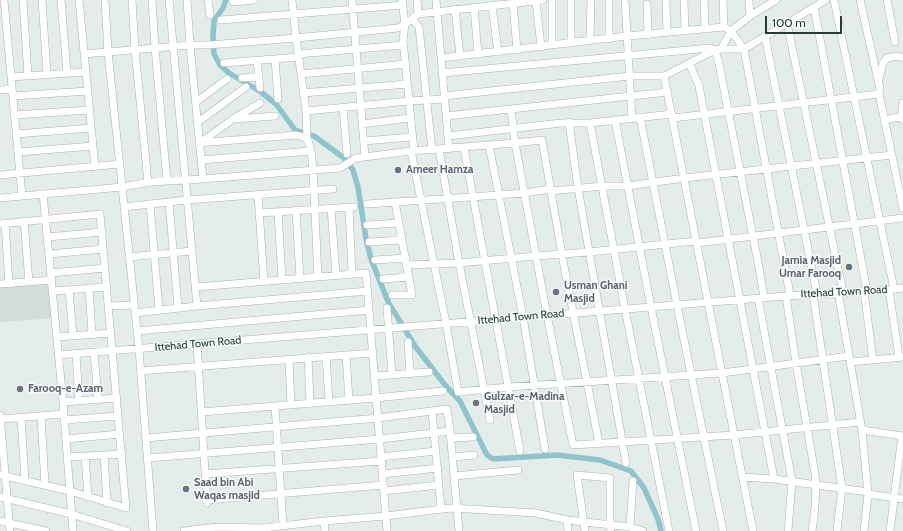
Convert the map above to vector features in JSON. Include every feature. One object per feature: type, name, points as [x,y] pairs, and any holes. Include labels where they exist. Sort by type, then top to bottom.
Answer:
[{"type":"street","points":[[4,0],[22,196]]},
{"type":"street","points":[[23,0],[28,76]]},
{"type":"street","points":[[42,0],[47,74]]},
{"type":"street","points":[[61,0],[67,73]]},
{"type":"street","points":[[79,0],[94,166]]},
{"type":"street","points":[[105,0],[108,52],[139,349],[153,531]]},
{"type":"street","points":[[132,0],[135,50],[148,183]]},
{"type":"street","points":[[152,0],[167,181]]},
{"type":"street","points":[[169,0],[197,306]]},
{"type":"street","points":[[187,0],[203,179]]},
{"type":"street","points":[[208,0],[210,15]]},
{"type":"street","points":[[233,2],[254,0]]},
{"type":"street","points":[[292,0],[306,114],[307,138],[311,152],[313,169],[318,277]]},
{"type":"street","points":[[352,0],[365,157]]},
{"type":"street","points":[[417,0],[415,16],[419,27],[427,100],[490,420]]},
{"type":"street","points":[[436,0],[449,149]]},
{"type":"street","points":[[84,54],[173,46],[209,45],[296,38],[398,28],[415,16],[437,11],[492,5],[504,2],[512,3],[540,0],[541,47]]},
{"type":"street","points":[[552,0],[552,45]]},
{"type":"street","points":[[571,0],[571,43]]},
{"type":"street","points":[[590,41],[591,0]]},
{"type":"street","points":[[608,39],[610,0]]},
{"type":"street","points":[[625,0],[632,118]]},
{"type":"street","points":[[666,0],[666,33]]},
{"type":"street","points":[[684,0],[685,31]]},
{"type":"street","points":[[704,0],[705,29]]},
{"type":"street","points":[[723,0],[724,27]]},
{"type":"street","points":[[749,0],[750,16]]},
{"type":"street","points":[[442,74],[710,48],[718,50],[744,49],[826,0]]},
{"type":"street","points":[[221,20],[352,9],[403,3],[405,24],[403,40],[412,151],[458,392],[560,383],[722,373],[822,359],[873,360],[901,357],[892,290],[880,221],[834,0]]},
{"type":"street","points":[[860,0],[879,82],[879,94],[903,208]]},
{"type":"street","points":[[887,0],[895,42]]},
{"type":"street","points":[[306,114],[343,107],[409,100],[427,100],[630,76],[664,76],[718,50],[731,31],[772,1]]},
{"type":"street","points":[[512,3],[517,50]]},
{"type":"street","points":[[647,4],[648,34]]},
{"type":"street","points":[[492,5],[498,52]]},
{"type":"street","points":[[474,7],[478,54]]},
{"type":"street","points":[[814,7],[855,224],[866,291],[873,360]]},
{"type":"street","points":[[455,9],[460,56]]},
{"type":"street","points":[[787,23],[829,227],[849,359],[862,430],[868,493],[864,531]]},
{"type":"street","points":[[441,58],[648,34],[724,27],[731,31],[744,49],[778,233],[788,295],[796,363],[815,474],[816,484],[812,531]]},
{"type":"street","points":[[765,36],[804,230],[815,294],[822,359],[842,488],[837,531]]},
{"type":"street","points":[[224,63],[404,45]]},
{"type":"street","points":[[718,50],[719,64],[728,112],[753,236],[770,366],[792,481],[788,531]]},
{"type":"street","points":[[879,82],[883,63],[887,58],[898,56],[903,58]]},
{"type":"street","points":[[275,59],[278,99]]},
{"type":"street","points":[[258,60],[260,88]]},
{"type":"street","points":[[689,63],[699,86],[774,479]]},
{"type":"street","points":[[301,74],[406,64]]},
{"type":"street","points":[[11,77],[86,72]]},
{"type":"street","points":[[664,76],[754,531]]},
{"type":"street","points":[[242,78],[259,77]]},
{"type":"street","points":[[196,102],[227,78]]},
{"type":"street","points":[[303,93],[407,84]]},
{"type":"street","points":[[198,122],[246,87]]},
{"type":"street","points":[[0,90],[12,92],[88,91]]},
{"type":"street","points":[[446,116],[668,92]]},
{"type":"street","points":[[448,136],[569,122],[590,123],[632,118],[704,115],[879,94]]},
{"type":"street","points":[[199,143],[260,103]]},
{"type":"street","points":[[884,120],[898,117],[902,119],[903,103]]},
{"type":"street","points":[[343,107],[347,154]]},
{"type":"street","points":[[511,109],[524,193],[573,445],[734,435],[860,422]]},
{"type":"street","points":[[14,115],[89,110]]},
{"type":"street","points":[[234,119],[275,116]]},
{"type":"street","points":[[362,124],[410,118]]},
{"type":"street","points":[[640,118],[723,531]]},
{"type":"street","points":[[615,120],[696,531]]},
{"type":"street","points":[[569,122],[578,188],[626,463]]},
{"type":"street","points":[[590,123],[669,531]]},
{"type":"street","points":[[16,134],[91,128]]},
{"type":"street","points":[[199,143],[296,135],[307,138]]},
{"type":"street","points":[[364,141],[412,137]]},
{"type":"street","points":[[0,198],[122,187],[167,181],[340,168],[356,158],[412,151],[464,148],[542,140],[562,255],[599,443]]},
{"type":"street","points":[[489,145],[523,317],[545,449]]},
{"type":"street","points":[[18,152],[93,146]]},
{"type":"street","points":[[464,148],[520,451]]},
{"type":"street","points":[[201,160],[311,152]]},
{"type":"street","points":[[367,204],[602,186],[628,186],[767,168],[892,155]]},
{"type":"street","points":[[0,175],[120,164]]},
{"type":"street","points":[[124,207],[187,200],[333,189]]},
{"type":"street","points":[[43,194],[59,355],[73,531]]},
{"type":"street","points":[[258,195],[264,282]]},
{"type":"street","points":[[169,202],[178,308]]},
{"type":"street","points":[[392,295],[412,295],[395,202]]},
{"type":"street","points":[[150,204],[159,310]]},
{"type":"street","points":[[259,213],[351,207],[352,274]]},
{"type":"street","points":[[331,208],[336,275]]},
{"type":"street","points":[[296,210],[300,278]]},
{"type":"street","points":[[278,212],[282,280]]},
{"type":"street","points":[[3,475],[70,491],[126,508],[100,214],[3,223],[9,284]]},
{"type":"street","points":[[375,260],[434,264],[562,255],[728,239],[903,218]]},
{"type":"street","points":[[24,221],[29,282]]},
{"type":"street","points":[[367,225],[399,223]]},
{"type":"street","points":[[48,237],[102,232]]},
{"type":"street","points":[[369,242],[402,240]]},
{"type":"street","points":[[49,254],[104,249]]},
{"type":"street","points":[[129,257],[192,251]]},
{"type":"street","points":[[0,284],[29,282],[51,276],[105,268]]},
{"type":"street","points":[[196,287],[366,273],[387,531]]},
{"type":"street","points":[[383,279],[409,277]]},
{"type":"street","points":[[53,291],[107,287]]},
{"type":"street","points":[[88,288],[92,334]]},
{"type":"street","name":"Ittehad Town Road","points":[[59,355],[788,295],[892,290],[903,288]]},
{"type":"street","points":[[69,290],[73,336]]},
{"type":"street","points":[[108,306],[159,310],[368,291]]},
{"type":"street","points":[[387,308],[390,328],[392,375]]},
{"type":"street","points":[[137,331],[369,310]]},
{"type":"street","points":[[57,337],[111,333]]},
{"type":"street","points":[[408,342],[410,373]]},
{"type":"street","points":[[197,344],[207,502],[281,494],[439,485]]},
{"type":"street","points":[[94,352],[98,399]]},
{"type":"street","points":[[140,371],[289,358],[373,353]]},
{"type":"street","points":[[76,354],[79,400]]},
{"type":"street","points":[[346,354],[349,400]]},
{"type":"street","points":[[326,356],[329,402]]},
{"type":"street","points":[[308,357],[310,403]]},
{"type":"street","points":[[289,358],[291,405]]},
{"type":"street","points":[[374,376],[429,372]]},
{"type":"street","points":[[201,412],[443,391]]},
{"type":"street","points":[[63,402],[117,398]]},
{"type":"street","points":[[275,406],[283,526]]},
{"type":"street","points":[[146,438],[378,418],[447,408],[460,531]]},
{"type":"street","points":[[432,411],[441,509]]},
{"type":"street","points":[[0,415],[4,498],[10,531]]},
{"type":"street","points":[[0,419],[41,416],[118,416]]},
{"type":"street","points":[[41,416],[45,485]]},
{"type":"street","points":[[21,417],[25,480]]},
{"type":"street","points":[[862,430],[902,436],[890,531]]},
{"type":"street","points":[[148,458],[380,439],[434,433],[473,436]]},
{"type":"street","points":[[66,439],[120,434]]},
{"type":"street","points":[[205,474],[381,459],[436,451]]},
{"type":"street","points":[[67,457],[122,454]]},
{"type":"street","points":[[104,455],[107,503]]},
{"type":"street","points":[[453,457],[474,455]]},
{"type":"street","points":[[85,456],[88,497]]},
{"type":"street","points":[[383,474],[438,468]]},
{"type":"street","points":[[454,476],[518,470]]},
{"type":"street","points":[[585,531],[577,475],[610,478],[610,528]]},
{"type":"street","points":[[743,477],[816,484],[903,499]]},
{"type":"street","points":[[630,527],[633,481]]},
{"type":"street","points":[[4,498],[71,514],[127,531]]},
{"type":"street","points":[[184,531],[217,527],[260,529],[441,509],[457,509],[536,513],[610,528],[630,527],[643,531]]},
{"type":"street","points":[[568,520],[568,531]]},
{"type":"street","points":[[0,521],[34,530],[46,531]]},
{"type":"street","points":[[324,521],[325,531]]},
{"type":"shaded area","points":[[52,280],[55,318],[0,322],[0,284]]},
{"type":"waterway","points":[[226,0],[223,8],[214,21],[214,54],[220,65],[229,73],[261,92],[276,104],[295,130],[314,136],[344,158],[353,170],[358,187],[366,239],[371,259],[389,304],[415,346],[445,385],[460,401],[487,455],[493,459],[557,455],[600,460],[631,471],[644,488],[658,519],[661,531]]},
{"type":"place","name":"Ameer Hamza","points":[[398,170]]},
{"type":"place","name":"Jamia Masjid Umar Farooq","points":[[849,267]]},
{"type":"place","name":"Usman Ghani Masjid","points":[[556,292]]},
{"type":"place","name":"Farooq-e-Azam","points":[[20,389]]},
{"type":"place","name":"Gulzar-e-Madina Masjid","points":[[476,403]]},
{"type":"place","name":"Saad bin Abi Waqas masjid","points":[[186,489]]}]
